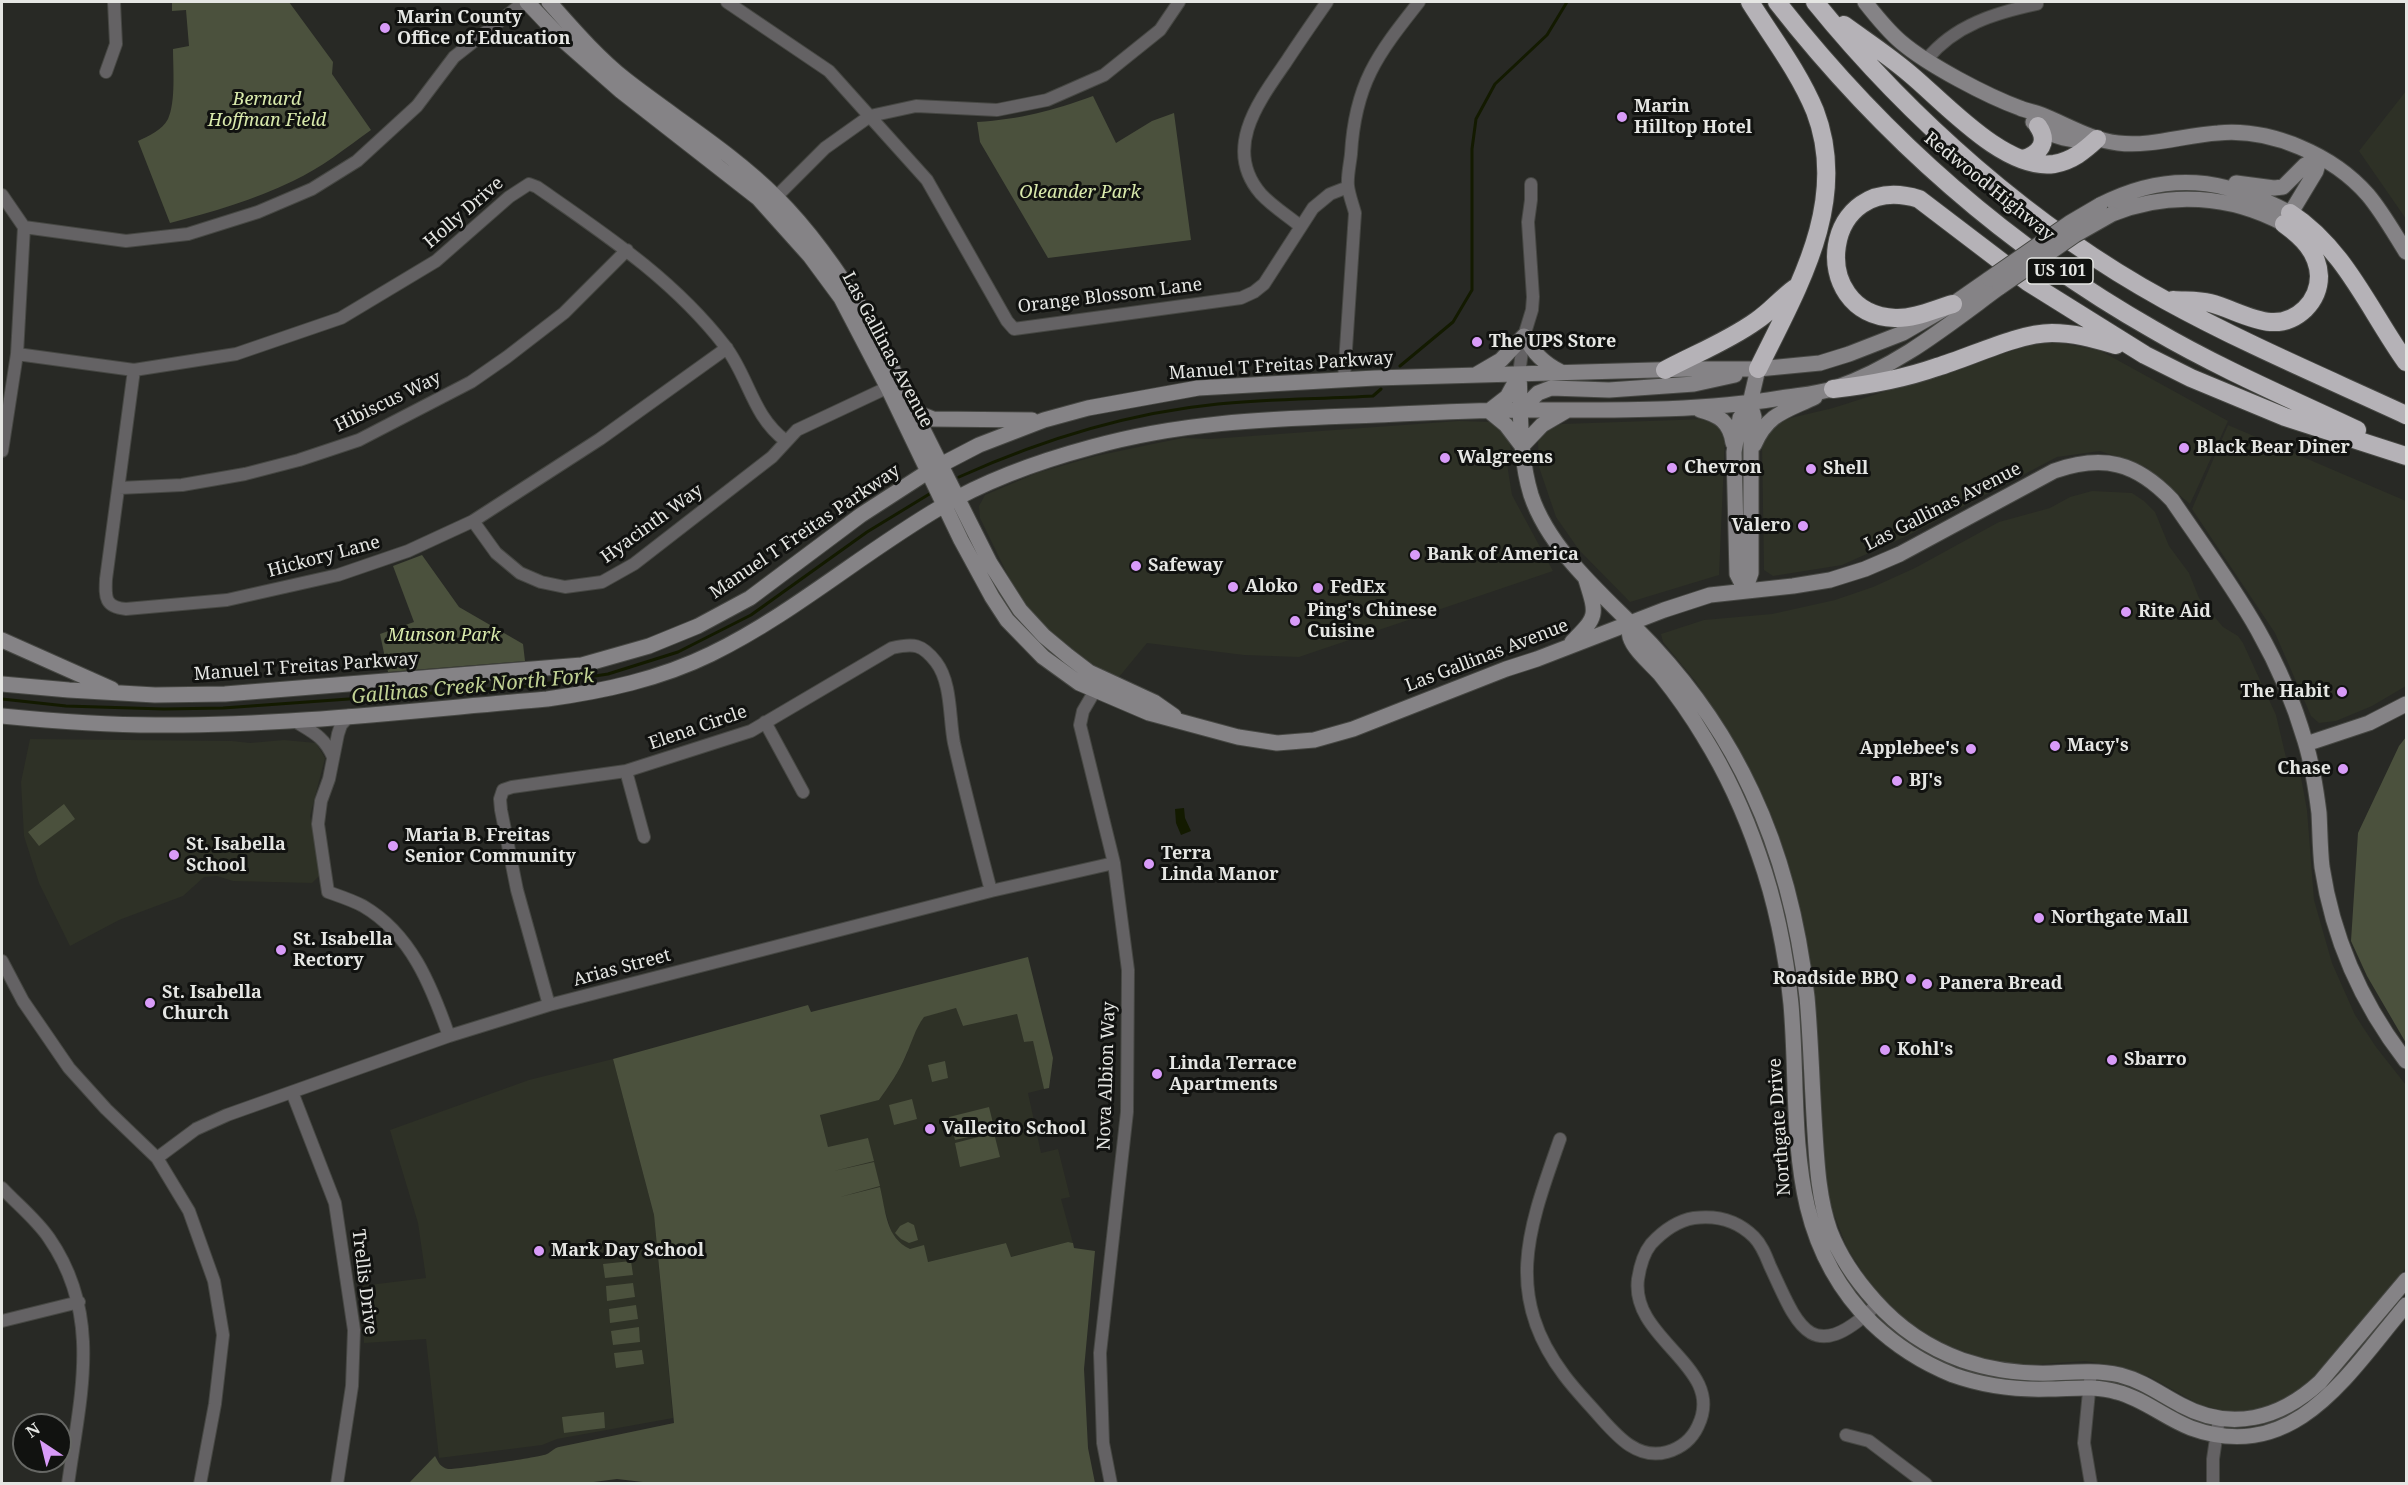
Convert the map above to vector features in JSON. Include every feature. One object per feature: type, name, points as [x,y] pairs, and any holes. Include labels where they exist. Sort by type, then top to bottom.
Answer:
[{"type":"highway","points":[[1750,2],[1807,94],[1825,147],[1828,177],[1824,210],[1811,256],[1758,369]]},
{"type":"highway","name":"Redwood Highway","points":[[1777,2],[1841,79],[1902,143],[1970,203],[2039,256],[2114,306],[2192,351],[2406,454]]},
{"type":"highway","points":[[1817,4],[1909,73],[1995,146],[2023,159],[2039,163],[2057,163],[2078,155],[2097,139]]},
{"type":"highway","name":"Redwood Highway","points":[[1817,4],[1884,81],[1971,162],[2058,231],[2163,299],[2244,340],[2406,416]]},
{"type":"highway","points":[[2023,159],[2032,156],[2042,147],[2043,137],[2038,126]]},
{"type":"highway","points":[[1953,304],[1916,315],[1894,318],[1876,314],[1856,302],[1842,283],[1835,256],[1840,230],[1849,216],[1863,203],[1885,195],[1905,195],[1919,199],[2028,282],[2145,355],[2191,378],[2285,417],[2406,454]]},
{"type":"highway","points":[[2163,299],[2210,303],[2263,322],[2277,322],[2296,316],[2310,304],[2316,294],[2318,271],[2314,255],[2287,219]]},
{"type":"highway","points":[[2287,219],[2310,227],[2336,252],[2406,362]]},
{"type":"highway","points":[[1665,370],[1733,336],[1758,320],[1797,287]]},
{"type":"highway","points":[[1833,389],[1876,384],[1936,368],[2013,340],[2050,332],[2085,335],[2145,355]]},
{"type":"main road","name":"Las Gallinas Avenue","points":[[525,2],[621,92],[736,180],[771,201]]},
{"type":"main road","name":"Las Gallinas Avenue","points":[[549,2],[582,40],[624,78],[744,169],[771,201],[841,298],[894,385],[944,485],[1020,610],[1044,636],[1089,672],[1099,685]]},
{"type":"main road","points":[[1865,2],[1903,43],[1958,78],[2019,108],[2040,114],[2097,139],[2121,144],[2241,132],[2277,140],[2320,156],[2354,181],[2367,195],[2406,252]]},
{"type":"main road","points":[[2019,108],[2038,126],[2064,138],[2082,142],[2097,139]]},
{"type":"main road","points":[[2208,182],[2283,187],[2305,165],[2320,156]]},
{"type":"main road","points":[[2287,219],[2316,171],[2320,156]]},
{"type":"main road","name":"Manuel T Freitas Parkway","points":[[2106,209],[2129,192],[2150,185],[2173,182],[2208,182],[2254,196],[2287,219]]},
{"type":"main road","name":"Manuel T Freitas Parkway","points":[[2,684],[120,693],[225,693],[494,673],[582,664],[649,646],[698,626],[750,598],[861,515],[944,485],[1011,472],[1067,454],[1147,434],[1211,423],[1521,410],[1692,408],[1750,403],[1833,389],[1906,354],[2072,222],[2106,209],[2156,201],[2203,199],[2238,205],[2287,219]]},
{"type":"main road","name":"Manuel T Freitas Parkway","points":[[2,716],[66,722],[156,725],[350,715],[558,698],[590,693],[661,674],[710,654],[765,624],[944,485],[979,446],[1044,420],[1088,408],[1198,388],[1397,377],[1758,369],[1820,363],[1903,333],[1995,283]]},
{"type":"main road","points":[[1474,375],[1501,360],[1524,336],[1538,357],[1547,365],[1563,373]]},
{"type":"main road","points":[[1521,410],[1538,393],[1551,388],[1609,390],[1694,384],[1758,369],[1750,403],[1740,418],[1734,452]]},
{"type":"main road","points":[[1519,374],[1507,397],[1490,411],[1506,425],[1522,446],[1542,425],[1567,411]]},
{"type":"main road","name":"Northgate Drive","points":[[1519,374],[1522,446],[1531,495],[1545,525],[1557,544],[1629,623],[1658,651],[1697,700],[1722,737],[1751,789],[1776,853],[1801,950],[1807,1002],[1816,1163],[1823,1206],[1839,1252],[1877,1304],[1893,1320],[1924,1341],[1940,1350],[1981,1366],[2002,1371],[2028,1373],[2091,1371],[2127,1377],[2146,1384],[2180,1405],[2219,1418],[2242,1420],[2263,1417],[2283,1409],[2304,1396],[2320,1382],[2406,1280]]},
{"type":"main road","name":"Las Gallinas Avenue","points":[[894,385],[915,412],[980,576],[1007,620],[1043,657],[1079,684],[1099,685],[1154,702],[1181,721],[1238,737],[1277,743],[1314,740],[1353,729],[1664,609],[1710,595],[1830,580],[1865,569],[1900,554],[2054,471],[2076,463],[2101,462],[2124,466],[2143,474],[2172,500],[2241,598],[2281,673],[2306,744],[2318,810],[2325,881]]},
{"type":"main road","points":[[1752,450],[1763,427],[1770,420],[1833,389]]},
{"type":"main road","points":[[1745,590],[1750,573],[1751,436],[1754,417],[1750,403]]},
{"type":"main road","points":[[1692,408],[1716,414],[1725,422],[1731,433],[1734,452],[1737,574],[1745,590]]},
{"type":"main road","points":[[915,412],[933,419],[1044,420]]},
{"type":"main road","points":[[1568,647],[1591,624],[1594,616],[1593,603],[1584,574]]},
{"type":"main road","points":[[1658,651],[1653,632],[1655,622],[1664,609]]},
{"type":"main road","points":[[1007,620],[1020,610]]},
{"type":"main road","name":"Northgate Drive","points":[[1629,623],[1630,639],[1677,696],[1711,748],[1736,794],[1763,867],[1784,953],[1791,1004],[1800,1165],[1807,1210],[1825,1260],[1837,1280],[1882,1332],[1915,1356],[1965,1378],[2000,1388],[2107,1389],[2131,1396],[2182,1424],[2216,1435],[2242,1436],[2267,1433],[2290,1424],[2314,1410],[2332,1393],[2406,1305]]},
{"type":"main road","points":[[2,640],[120,693]]},
{"type":"main road","points":[[2306,744],[2369,723],[2406,704]]},
{"type":"main road","points":[[1736,794],[1751,789]]},
{"type":"main road","points":[[2325,881],[2334,918],[2358,985],[2372,1012],[2406,1061]]},
{"type":"main road","points":[[2325,881],[2321,899],[2326,921],[2350,989],[2370,1025],[2406,1073]]},
{"type":"street","points":[[106,72],[116,44],[114,2]]},
{"type":"street","points":[[24,227],[126,241],[188,234],[258,212],[312,189],[357,161],[417,106],[454,57],[525,2]]},
{"type":"street","name":"Orange Blossom Lane","points":[[728,2],[830,71],[927,180],[1007,321],[1014,329],[1241,298],[1264,284],[1313,208],[1330,194],[1348,187]]},
{"type":"street","points":[[771,201],[825,148],[870,116],[916,106],[997,110],[1047,100],[1104,75],[1160,30],[1179,2]]},
{"type":"street","points":[[1300,226],[1262,195],[1251,178],[1245,160],[1247,128],[1256,106],[1327,2]]},
{"type":"street","points":[[1344,379],[1355,213],[1348,187],[1352,130],[1357,101],[1384,48],[1419,2]]},
{"type":"street","points":[[1928,59],[1937,47],[1954,33],[1995,13],[2037,4]]},
{"type":"street","name":"Holly Drive","points":[[17,354],[134,370],[236,354],[341,318],[436,261],[509,197],[529,184],[537,187],[627,250],[681,295],[727,348],[764,421],[786,441]]},
{"type":"street","name":"Northgate Drive","points":[[1519,374],[1524,336],[1532,310],[1533,297],[1528,222],[1531,184]]},
{"type":"street","points":[[2,195],[24,227],[17,354],[2,451]]},
{"type":"street","name":"Hibiscus Way","points":[[119,488],[182,485],[245,474],[299,460],[358,440],[471,382],[498,363],[564,313],[627,250]]},
{"type":"street","name":"Hickory Lane","points":[[134,370],[106,589],[111,605],[115,608],[126,609],[227,600],[338,575],[408,552],[473,521],[600,439],[727,348]]},
{"type":"street","points":[[786,441],[796,430],[894,385]]},
{"type":"street","name":"Hyacinth Way","points":[[473,521],[496,553],[520,573],[541,582],[564,586],[583,586],[602,582],[634,564],[772,457],[786,441]]},
{"type":"street","name":"Elena Circle","points":[[549,1005],[518,890],[501,810],[503,790],[626,771],[752,731],[892,648],[911,644],[924,649],[937,664],[944,677],[954,741],[991,891]]},
{"type":"street","name":"Nova Albion Way","points":[[1099,685],[1083,711],[1080,725],[1114,863],[1128,970],[1127,1112],[1100,1353],[1103,1443],[1111,1484]]},
{"type":"street","points":[[350,715],[341,725],[329,779],[321,801],[318,825],[328,892],[360,905],[382,918],[401,938],[431,984],[449,1035]]},
{"type":"street","points":[[291,719],[319,735],[327,743],[333,757]]},
{"type":"street","points":[[765,722],[803,792]]},
{"type":"street","points":[[626,771],[644,837]]},
{"type":"street","name":"Arias Street","points":[[157,1158],[196,1129],[227,1115],[449,1035],[549,1005],[991,891],[1114,863]]},
{"type":"street","points":[[2,961],[23,1001],[69,1068],[106,1109],[157,1158],[189,1211],[214,1281],[224,1335],[215,1404],[200,1484]]},
{"type":"street","name":"Trellis Drive","points":[[292,1092],[335,1203],[354,1330],[352,1386],[337,1484]]},
{"type":"street","points":[[1560,1139],[1536,1209],[1529,1239],[1527,1270],[1532,1309],[1545,1344],[1564,1376],[1620,1440],[1634,1449],[1651,1453],[1666,1453],[1683,1445],[1696,1432],[1703,1416],[1704,1399],[1699,1384],[1691,1371],[1644,1316],[1640,1299],[1638,1284],[1640,1266],[1648,1249],[1660,1234],[1675,1224],[1691,1218],[1710,1217],[1726,1220],[1742,1227],[1756,1239],[1765,1253],[1794,1317],[1802,1328],[1812,1334],[1823,1337],[1836,1335],[1877,1304]]},
{"type":"street","points":[[2,1188],[53,1243],[63,1259],[79,1302],[84,1333],[84,1369],[68,1484]]},
{"type":"street","points":[[2,1322],[79,1302]]},
{"type":"street","points":[[2091,1371],[2084,1443],[2091,1484]]},
{"type":"street","points":[[2212,1484],[2219,1418]]},
{"type":"street","points":[[1846,1435],[1869,1441],[1926,1484]]},
{"type":"shaded area","points":[[2406,91],[2406,219],[2359,151]]},
{"type":"shaded area","points":[[2046,340],[2101,351],[2228,421],[2190,504],[2146,467],[2100,451],[2057,457],[1907,536],[1842,565],[1773,576],[1764,570],[1762,444],[1778,421],[1833,408]]},
{"type":"shaded area","points":[[1707,419],[1719,426],[1725,438],[1719,575],[1630,602],[1579,550],[1556,517],[1539,467],[1538,441],[1546,429],[1562,424]]},
{"type":"shaded area","points":[[1459,421],[1492,422],[1509,438],[1511,451],[1507,464],[1512,495],[1553,571],[1299,657],[1244,655],[1147,643],[1119,677],[1094,667],[1036,621],[1017,594],[980,518],[979,506],[985,495],[1037,473],[1096,456],[1148,445],[1183,438],[1210,439]]},
{"type":"shaded area","points":[[2228,425],[2406,501],[2406,686],[2372,706],[2336,721],[2319,723],[2311,716],[2275,633],[2192,509]]},
{"type":"shaded area","points":[[2092,491],[2132,493],[2155,512],[2169,546],[2189,573],[2199,598],[2223,627],[2238,636],[2243,643],[2276,715],[2288,766],[2300,772],[2307,810],[2314,900],[2332,963],[2355,1015],[2376,1047],[2406,1085],[2406,1268],[2314,1376],[2299,1390],[2280,1402],[2261,1409],[2241,1412],[2200,1405],[2150,1377],[2111,1365],[2085,1361],[2028,1365],[1983,1358],[1943,1344],[1913,1325],[1898,1314],[1870,1284],[1847,1248],[1830,1204],[1824,1163],[1815,1002],[1806,950],[1734,742],[1696,682],[1663,642],[1661,634],[1704,620],[1772,614],[1835,600],[1873,587],[1915,568],[1999,522],[2050,508],[2070,497]]},
{"type":"shaded area","name":"St. Isabella School","points":[[30,739],[250,743],[284,740],[316,743],[325,758],[310,816],[322,873],[312,883],[233,881],[217,876],[204,877],[183,896],[119,920],[70,946],[39,883],[24,836],[21,782]]},
{"type":"shaded area","points":[[1184,808],[1185,818],[1191,831],[1181,835],[1176,823],[1175,809]]},
{"type":"shaded area","name":"Vallecito School","points":[[956,1008],[963,1026],[1017,1014],[1024,1042],[1033,1040],[1044,1089],[1028,1093],[1041,1153],[1058,1149],[1070,1197],[1061,1199],[1073,1243],[1068,1242],[1010,1257],[1006,1243],[928,1262],[899,1244],[893,1237],[885,1211],[846,1221],[820,1114],[879,1100],[895,1077],[907,1054],[913,1033],[924,1016]]},
{"type":"shaded area","name":"Mark Day School","points":[[613,1059],[654,1215],[673,1418],[557,1439],[542,1445],[439,1458],[426,1339],[364,1343],[361,1286],[426,1278],[418,1223],[390,1130],[529,1080]]},
{"type":"green space","name":"Bernard Hoffman Field","points":[[172,2],[289,2],[333,62],[332,74],[371,130],[323,164],[293,181],[233,205],[170,223],[138,141],[151,135],[168,119],[173,94],[173,49],[189,46],[186,10],[172,11]]},
{"type":"green space","name":"Oleander Park","points":[[1093,96],[1116,143],[1152,121],[1174,113],[1191,240],[1048,258],[980,142],[977,122],[1036,113]]},
{"type":"green space","name":"Munson Park","points":[[422,555],[459,607],[523,644],[525,661],[388,672],[380,634],[414,622],[393,566]]},
{"type":"green space","points":[[2406,737],[2406,1043],[2367,976],[2351,941],[2358,833],[2399,746]]},
{"type":"green space","points":[[64,804],[75,819],[39,846],[28,832]]},
{"type":"green space","points":[[1028,957],[1053,1058],[1049,1088],[1044,1089],[1033,1041],[1024,1042],[1017,1014],[963,1026],[956,1008],[924,1017],[900,1067],[879,1100],[820,1115],[828,1147],[868,1138],[874,1161],[834,1171],[874,1162],[880,1186],[840,1197],[880,1187],[888,1223],[896,1238],[910,1249],[924,1245],[928,1262],[1006,1243],[1011,1257],[1068,1242],[1073,1243],[1074,1248],[1095,1251],[1084,1369],[1088,1448],[1095,1483],[660,1484],[617,1479],[578,1484],[409,1483],[435,1456],[441,1466],[448,1469],[480,1465],[542,1456],[559,1447],[674,1423],[654,1215],[613,1059],[808,1005],[811,1012]]},
{"type":"green space","points":[[945,1061],[948,1078],[932,1082],[928,1065]]},
{"type":"green space","points":[[912,1099],[917,1119],[894,1125],[889,1105]]},
{"type":"green space","points":[[989,1107],[995,1131],[955,1140],[949,1117]]},
{"type":"green space","points":[[994,1133],[1000,1157],[960,1167],[955,1143]]},
{"type":"green space","points":[[908,1222],[914,1225],[918,1240],[909,1243],[895,1233],[900,1226]]},
{"type":"green space","points":[[631,1261],[633,1275],[605,1278],[603,1264]]},
{"type":"green space","points":[[633,1283],[635,1297],[607,1301],[606,1286]]},
{"type":"green space","points":[[636,1305],[638,1319],[610,1323],[609,1309]]},
{"type":"green space","points":[[639,1327],[640,1342],[613,1345],[611,1331]]},
{"type":"green space","points":[[642,1350],[644,1364],[616,1368],[614,1353]]},
{"type":"green space","points":[[604,1412],[605,1428],[564,1433],[562,1417]]},
{"type":"waterway","name":"Gallinas Creek North Fork","points":[[1400,366],[1453,322],[1472,290],[1472,149],[1476,119],[1495,84],[1547,35],[1567,2]]},
{"type":"waterway","name":"Gallinas Creek North Fork","points":[[959,477],[1053,440],[1151,414],[1237,402],[1373,396],[1381,389]]},
{"type":"waterway","name":"Gallinas Creek North Fork","points":[[2,699],[66,706],[223,708],[530,686],[608,674],[678,652],[751,615],[867,532],[931,493]]},
{"type":"place","name":"Marin County Office of Education","points":[[385,28]]},
{"type":"place","name":"Marin Hilltop Hotel","points":[[1622,117]]},
{"type":"place","name":"The UPS Store","points":[[1477,342]]},
{"type":"place","name":"Black Bear Diner","points":[[2184,448]]},
{"type":"place","name":"Walgreens","points":[[1445,458]]},
{"type":"place","name":"Chevron","points":[[1672,468]]},
{"type":"place","name":"Shell","points":[[1811,469]]},
{"type":"place","name":"Valero","points":[[1803,526]]},
{"type":"place","name":"Bank of America","points":[[1415,555]]},
{"type":"place","name":"Safeway","points":[[1136,566]]},
{"type":"place","name":"Aloko","points":[[1233,587]]},
{"type":"place","name":"FedEx","points":[[1318,588]]},
{"type":"place","name":"Rite Aid","points":[[2126,612]]},
{"type":"place","name":"Ping's Chinese Cuisine","points":[[1295,621]]},
{"type":"place","name":"The Habit","points":[[2342,692]]},
{"type":"place","name":"Macy's","points":[[2055,746]]},
{"type":"place","name":"Applebee's","points":[[1971,749]]},
{"type":"place","name":"Chase","points":[[2343,769]]},
{"type":"place","name":"BJ's","points":[[1897,781]]},
{"type":"place","name":"Maria B. Freitas Senior Community","points":[[393,846]]},
{"type":"place","name":"St. Isabella School","points":[[174,855]]},
{"type":"place","name":"Terra Linda Manor","points":[[1149,864]]},
{"type":"place","name":"Northgate Mall","points":[[2039,918]]},
{"type":"place","name":"St. Isabella Rectory","points":[[281,950]]},
{"type":"place","name":"Roadside BBQ","points":[[1911,979]]},
{"type":"place","name":"Panera Bread","points":[[1927,984]]},
{"type":"place","name":"St. Isabella Church","points":[[150,1003]]},
{"type":"place","name":"Kohl's","points":[[1885,1050]]},
{"type":"place","name":"Sbarro","points":[[2112,1060]]},
{"type":"place","name":"Linda Terrace Apartments","points":[[1157,1074]]},
{"type":"place","name":"Vallecito School","points":[[930,1129]]},
{"type":"place","name":"Mark Day School","points":[[539,1251]]}]
